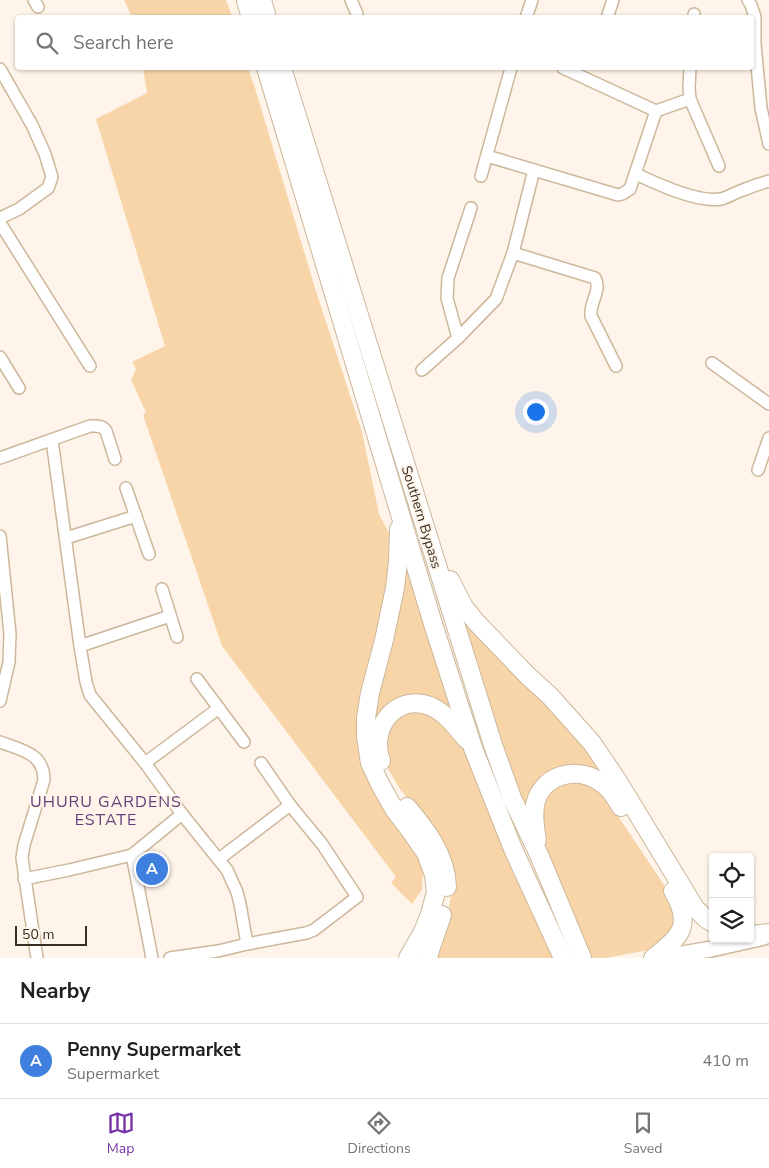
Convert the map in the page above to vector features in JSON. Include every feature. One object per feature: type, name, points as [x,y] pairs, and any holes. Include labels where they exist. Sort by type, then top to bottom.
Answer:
[{"type":"highway","points":[[246,0],[250,15]]},
{"type":"highway","points":[[262,0],[266,15]]},
{"type":"highway","name":"Southern Bypass","points":[[267,70],[434,627],[473,748],[513,850],[563,958]]},
{"type":"highway","name":"Southern Bypass","points":[[283,70],[493,745],[512,798],[540,856],[582,958]]},
{"type":"highway","points":[[416,499],[464,607],[527,675],[550,696],[592,743],[617,780],[695,908],[709,920]]},
{"type":"highway","points":[[399,511],[398,562],[395,588],[370,693],[366,718],[366,737],[370,762],[380,784],[394,809],[426,854],[434,875],[436,892],[430,914],[423,932],[408,958]]},
{"type":"highway","points":[[428,958],[444,909],[447,895],[447,878],[439,851],[422,824],[398,795],[385,772],[379,755],[380,730],[384,720],[392,712],[404,706],[419,704],[429,706],[441,712],[453,723],[473,748]]},
{"type":"highway","points":[[540,856],[535,829],[535,807],[537,799],[546,784],[556,777],[568,773],[582,774],[601,781],[612,792],[674,892],[682,910],[683,924],[678,935],[673,942],[653,958]]},
{"type":"highway","points":[[754,935],[769,935]]},
{"type":"main road","points":[[660,958],[711,949],[769,935]]},
{"type":"street","points":[[351,0],[357,14]]},
{"type":"street","points":[[527,15],[532,0]]},
{"type":"street","points":[[609,15],[614,0]]},
{"type":"street","points":[[748,0],[754,15]]},
{"type":"street","points":[[754,17],[761,108],[769,144]]},
{"type":"street","points":[[0,69],[32,125],[45,154],[52,177],[48,188],[18,209],[0,218]]},
{"type":"street","points":[[481,176],[510,70]]},
{"type":"street","points":[[573,70],[589,73],[656,110],[690,99]]},
{"type":"street","points":[[690,70],[690,99],[718,166]]},
{"type":"street","points":[[487,156],[618,195],[622,194],[630,189],[656,110]]},
{"type":"street","points":[[422,370],[458,338],[496,299],[513,253],[534,170]]},
{"type":"street","points":[[636,174],[660,185],[707,199],[721,199],[769,180]]},
{"type":"street","points":[[458,338],[447,298],[448,278],[471,208]]},
{"type":"street","points":[[0,222],[90,366]]},
{"type":"street","points":[[513,253],[595,278],[598,286],[590,313],[616,366]]},
{"type":"street","points":[[0,357],[19,388]]},
{"type":"street","points":[[712,363],[769,404]]},
{"type":"street","points":[[0,458],[90,426],[99,426],[105,428],[115,459]]},
{"type":"street","points":[[758,470],[769,438]]},
{"type":"street","points":[[52,440],[80,646],[90,695],[227,870],[237,892],[247,944]]},
{"type":"street","points":[[126,488],[149,554]]},
{"type":"street","points":[[66,538],[136,516]]},
{"type":"street","points":[[0,536],[10,634],[8,662],[0,701]]},
{"type":"street","points":[[162,589],[177,637]]},
{"type":"street","points":[[80,646],[170,616]]},
{"type":"street","points":[[197,679],[244,742]]},
{"type":"street","points":[[145,763],[219,708]]},
{"type":"street","points":[[0,742],[30,753],[40,762],[44,769],[44,780],[22,852],[36,958]]},
{"type":"street","points":[[170,958],[218,951],[306,933],[314,930],[357,897],[322,844],[261,763]]},
{"type":"street","points":[[219,859],[290,804]]},
{"type":"street","points":[[24,878],[69,870],[132,855],[182,814]]},
{"type":"street","points":[[132,855],[152,958]]},
{"type":"shaded area","points":[[124,0],[226,0],[231,15],[131,15]]},
{"type":"shaded area","points":[[143,70],[249,70],[255,88],[315,288],[362,432],[379,514],[389,533],[387,581],[358,728],[418,854],[423,871],[422,890],[412,904],[391,883],[396,877],[222,646],[143,415],[146,412],[131,380],[136,369],[132,362],[165,346],[96,119],[147,93]]},
{"type":"shaded area","points":[[403,535],[462,730],[423,697],[372,736]]},
{"type":"shaded area","points":[[457,614],[566,721],[605,776],[576,768],[527,813]]},
{"type":"shaded area","points":[[418,709],[434,714],[448,726],[466,751],[556,958],[435,958],[449,909],[451,892],[418,812],[400,789],[388,769],[384,747],[387,729],[399,714]]},
{"type":"shaded area","points":[[569,780],[587,782],[604,795],[666,888],[676,914],[670,931],[654,949],[606,958],[590,958],[556,876],[543,838],[542,809],[549,793],[555,787]]},
{"type":"place","name":"Penny Supermarket","points":[[152,869]]},
{"type":"district","name":"UHURU GARDENS ESTATE","points":[[106,810]]}]
